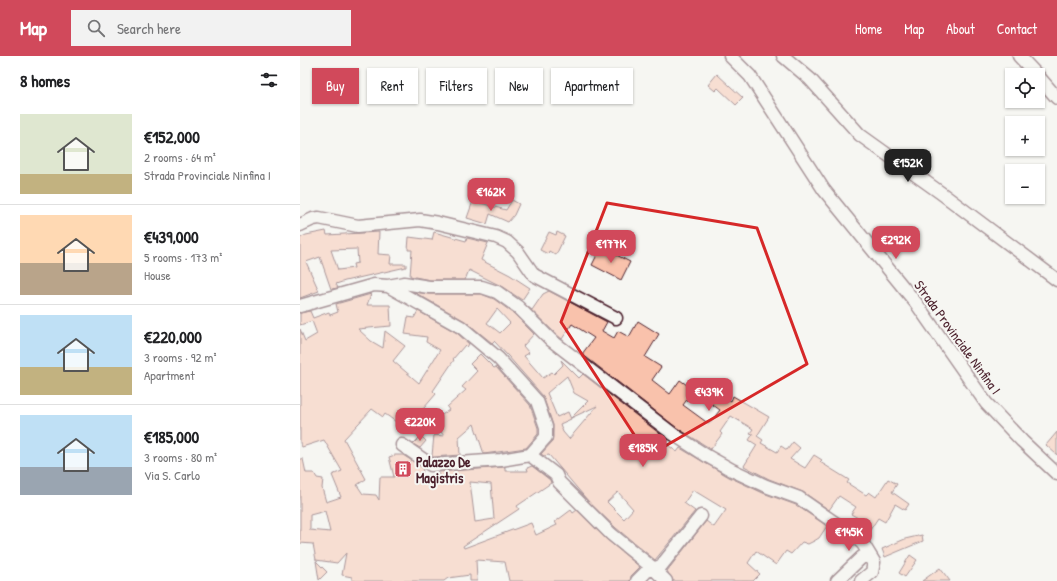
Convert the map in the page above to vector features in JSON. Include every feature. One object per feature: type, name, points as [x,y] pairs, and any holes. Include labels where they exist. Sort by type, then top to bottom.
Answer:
[{"type":"street","name":"Strada Provinciale Ninfina I","points":[[730,56],[750,76],[824,190],[916,303],[986,403],[1022,441],[1057,474]]},
{"type":"street","points":[[783,56],[810,78],[860,135],[941,193],[1057,280]]},
{"type":"street","points":[[1019,56],[1030,68]]},
{"type":"street","points":[[1045,84],[1057,98]]},
{"type":"street","points":[[300,225],[318,218],[358,226],[420,220],[438,223],[496,238],[513,246],[534,275],[616,318]]},
{"type":"street","points":[[300,306],[374,285],[388,286],[404,283],[429,287],[482,287],[497,292],[518,306],[557,345],[673,434],[732,470],[766,486],[799,498],[854,536],[863,544],[874,562],[872,572],[861,581]]},
{"type":"street","points":[[388,286],[461,327],[498,358],[537,401],[546,427],[546,436],[530,455],[501,460],[431,465],[402,445]]},
{"type":"street","points":[[530,455],[556,475],[559,482],[611,534],[654,569],[666,581]]},
{"type":"street","points":[[637,581],[647,571],[661,566],[701,516]]},
{"type":"street","points":[[837,581],[862,557],[870,557]]},
{"type":"highlighted area","points":[[607,203],[757,228],[807,364],[648,456],[561,322]]},
{"type":"building","points":[[717,74],[743,98],[736,105],[718,88],[715,91],[708,85]]},
{"type":"building","points":[[512,200],[519,204],[514,215],[508,222],[490,214],[487,224],[467,218],[473,201],[506,210]]},
{"type":"building","points":[[326,231],[327,235],[379,232],[378,254],[391,255],[390,264],[406,264],[406,267],[345,281],[336,284],[338,288],[331,289],[320,257],[306,262],[319,291],[300,298],[300,238],[306,235]],"holes":[[[357,249],[358,263],[353,264],[354,268],[338,270],[331,250]]]},
{"type":"building","points":[[434,232],[466,241],[467,238],[488,243],[481,260],[510,275],[530,288],[522,300],[501,286],[469,270],[465,280],[430,280],[410,276],[412,250],[408,250],[409,237],[432,240]]},
{"type":"building","points":[[549,232],[556,235],[557,232],[565,236],[556,255],[549,251],[548,254],[540,250]]},
{"type":"building","points":[[601,247],[630,262],[621,280],[592,265]]},
{"type":"building","points":[[549,291],[607,322],[602,331],[614,338],[618,331],[629,337],[638,321],[659,334],[645,357],[661,367],[652,380],[670,394],[680,380],[694,390],[683,405],[709,424],[720,410],[702,397],[710,386],[731,401],[733,396],[769,417],[757,436],[763,440],[761,443],[777,452],[781,446],[787,450],[793,442],[800,448],[790,459],[805,468],[814,455],[822,460],[820,462],[849,480],[847,483],[866,495],[869,492],[876,497],[888,479],[897,484],[892,492],[909,504],[905,510],[895,504],[885,522],[878,518],[868,533],[859,527],[863,521],[851,514],[856,507],[839,496],[829,510],[803,492],[769,479],[744,466],[757,445],[749,440],[753,434],[750,433],[753,429],[731,416],[720,432],[722,434],[711,449],[677,428],[582,354],[594,338],[572,324],[562,339],[528,307],[532,310],[543,294]]},
{"type":"building","points":[[414,292],[429,294],[481,294],[494,299],[513,313],[534,334],[523,346],[529,353],[524,356],[543,378],[552,372],[554,374],[563,365],[561,360],[579,378],[583,374],[668,440],[665,443],[677,452],[680,448],[729,477],[763,493],[796,505],[827,526],[819,538],[808,544],[802,542],[791,554],[786,551],[776,565],[756,551],[748,563],[760,574],[753,581],[673,581],[667,571],[706,521],[714,527],[726,510],[693,490],[684,503],[695,511],[655,560],[616,528],[588,501],[549,455],[544,456],[541,454],[552,442],[553,425],[543,396],[494,341],[492,343],[465,321]],"holes":[[[497,309],[510,323],[500,333],[487,323]],[[567,376],[574,393],[588,401],[571,418],[597,406],[569,439],[563,432],[560,424],[571,419],[568,412],[557,417],[547,393]],[[618,492],[633,509],[624,519],[607,502]]]},
{"type":"building","points":[[371,294],[367,305],[390,305],[391,326],[358,329],[371,341],[383,348],[385,331],[405,346],[393,361],[419,383],[440,350],[426,342],[427,337],[405,334],[408,317],[414,318],[418,311],[457,333],[469,344],[467,347],[465,345],[453,359],[454,360],[433,391],[436,394],[406,429],[385,414],[383,417],[372,409],[344,439],[366,479],[357,485],[363,494],[376,495],[379,500],[380,477],[394,477],[389,457],[395,455],[403,455],[423,468],[422,477],[439,475],[439,472],[505,467],[505,471],[528,471],[527,468],[532,466],[550,480],[551,483],[517,506],[519,509],[463,546],[464,548],[531,523],[536,535],[557,525],[555,522],[571,510],[573,513],[577,510],[606,539],[640,567],[631,576],[630,581],[509,581],[505,562],[476,560],[477,581],[470,581],[470,575],[448,578],[444,581],[356,581],[352,580],[352,577],[342,575],[346,553],[337,563],[316,560],[313,544],[300,543],[300,459],[303,459],[306,473],[314,473],[317,478],[323,479],[322,488],[326,502],[341,497],[332,475],[342,471],[324,440],[302,447],[300,443],[300,329],[305,341],[317,334],[312,321],[300,325],[300,313],[310,311],[313,318],[329,312],[330,315],[338,312],[336,304]],"holes":[[[470,482],[491,484],[494,519],[475,522]],[[325,511],[330,532],[310,530],[310,515]]]},
{"type":"building","points":[[480,354],[494,368],[496,367],[530,405],[538,428],[538,434],[526,448],[484,454],[474,424],[459,437],[460,455],[433,457],[434,435],[444,436],[433,421],[449,410],[447,407],[466,390],[462,387],[477,371],[470,364]]},
{"type":"building","points":[[1057,432],[1057,455],[1046,445]]},
{"type":"building","points":[[421,436],[426,441],[420,448],[413,444]]},
{"type":"building","points":[[922,535],[923,541],[885,557],[882,549],[905,539]]},
{"type":"building","points":[[910,555],[917,560],[905,577],[899,573]]},
{"type":"building","points":[[316,561],[327,572],[319,580]]},
{"type":"building","points":[[940,568],[950,581],[922,581]]},
{"type":"place","name":"Palazzo De Magistris","points":[[403,469]]}]
